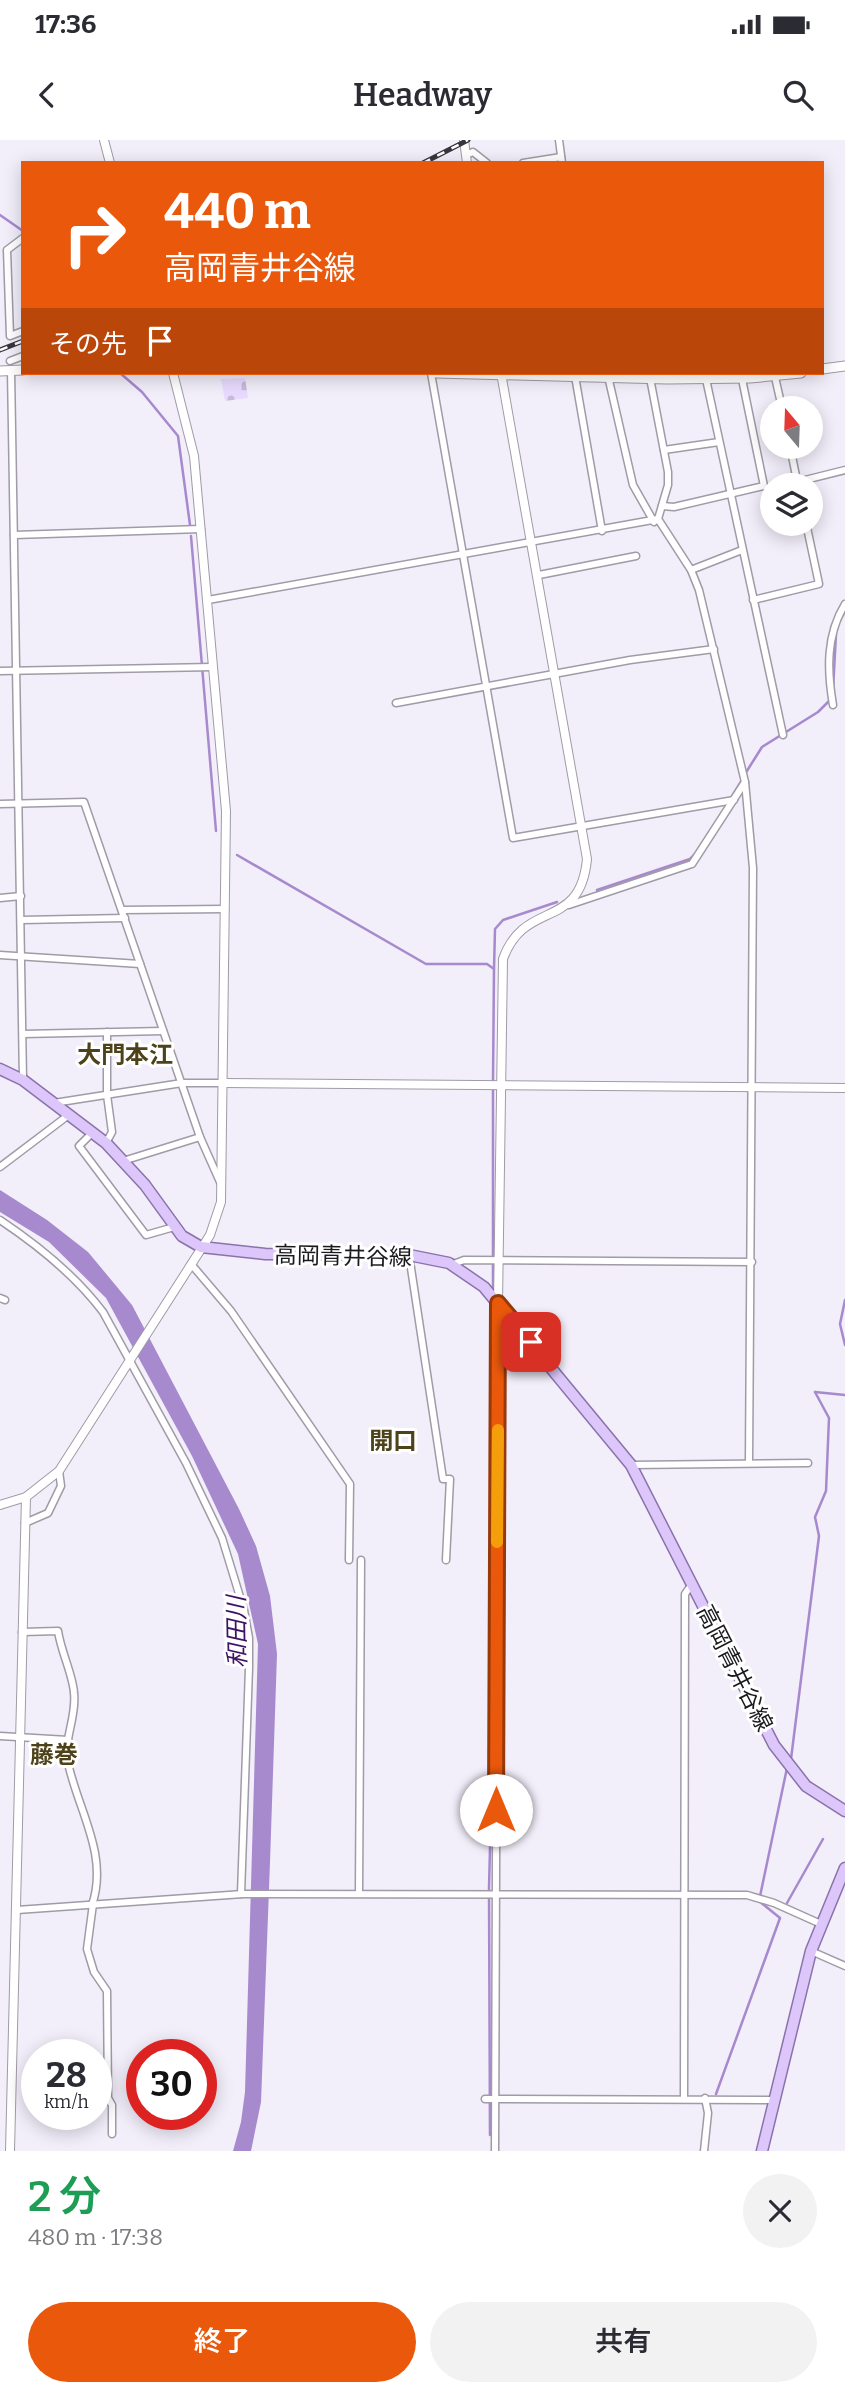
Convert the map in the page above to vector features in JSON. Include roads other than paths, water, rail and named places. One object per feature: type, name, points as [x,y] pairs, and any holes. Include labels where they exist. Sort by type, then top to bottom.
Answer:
[{"type":"main road","points":[[0,371],[11,365],[21,369]]},
{"type":"main road","points":[[824,369],[845,366]]},
{"type":"main road","points":[[574,375],[742,379],[788,375]]},
{"type":"main road","points":[[0,1069],[23,1080],[106,1143],[182,1236],[201,1247]]},
{"type":"main road","name":"高岡青井谷線","points":[[201,1247],[265,1254],[409,1255],[451,1265],[484,1287],[631,1465],[774,1745],[806,1786],[845,1811]]},
{"type":"main road","points":[[762,2151],[811,1951],[845,1868]]},
{"type":"street","points":[[104,140],[109,161]]},
{"type":"street","points":[[464,140],[467,159]]},
{"type":"street","points":[[559,140],[562,160]]},
{"type":"street","points":[[467,159],[473,152],[484,161]]},
{"type":"street","points":[[21,240],[7,250],[10,336],[21,332]]},
{"type":"street","points":[[21,358],[11,365],[23,1080]]},
{"type":"street","points":[[0,1505],[26,1497],[59,1471],[201,1247],[216,1220],[222,1185],[226,811],[194,456],[174,375]]},
{"type":"street","points":[[433,375],[513,838],[734,800]]},
{"type":"street","points":[[501,375],[583,826],[586,876],[580,892],[569,905]]},
{"type":"street","points":[[574,375],[602,531]]},
{"type":"street","points":[[607,375],[635,492],[691,570],[714,649],[746,782],[753,868],[749,1462]]},
{"type":"street","points":[[651,376],[668,485],[656,521]]},
{"type":"street","points":[[775,377],[779,396]]},
{"type":"street","points":[[706,379],[783,735]]},
{"type":"street","points":[[742,379],[767,473]]},
{"type":"street","points":[[664,450],[719,442]]},
{"type":"street","points":[[823,476],[845,470]]},
{"type":"street","points":[[662,506],[674,507],[760,487]]},
{"type":"street","points":[[208,600],[656,521]]},
{"type":"street","points":[[14,535],[201,529]]},
{"type":"street","points":[[753,600],[819,583],[809,536]]},
{"type":"street","points":[[691,570],[743,550]]},
{"type":"street","points":[[539,575],[636,556]]},
{"type":"street","points":[[833,705],[830,677],[831,634],[845,604]]},
{"type":"street","points":[[396,703],[684,651],[714,649]]},
{"type":"street","points":[[0,671],[214,667]]},
{"type":"street","points":[[495,2151],[498,1303],[503,959],[516,932],[530,923],[569,905],[692,864],[746,782]]},
{"type":"street","points":[[0,804],[85,802],[200,1137],[222,1185]]},
{"type":"street","points":[[0,898],[21,896]]},
{"type":"street","points":[[122,909],[225,909]]},
{"type":"street","points":[[21,919],[125,918]]},
{"type":"street","points":[[0,956],[22,955],[140,964]]},
{"type":"street","points":[[23,1034],[163,1031]]},
{"type":"street","points":[[106,1143],[112,1132],[107,1095],[107,1032]]},
{"type":"street","points":[[54,1102],[182,1083],[845,1087]]},
{"type":"street","points":[[0,1167],[70,1114]]},
{"type":"street","points":[[93,1132],[79,1146],[146,1235],[174,1227]]},
{"type":"street","points":[[123,1161],[200,1137]]},
{"type":"street","points":[[0,1220],[46,1253],[89,1294],[109,1322],[222,1538],[244,1611],[249,1638],[242,1894]]},
{"type":"street","points":[[409,1255],[443,1479],[450,1479],[446,1560]]},
{"type":"street","points":[[451,1265],[464,1260],[752,1262]]},
{"type":"street","points":[[191,1264],[231,1311],[350,1484],[349,1560]]},
{"type":"street","points":[[631,1465],[808,1463]]},
{"type":"street","points":[[25,1523],[48,1513],[61,1486],[59,1471]]},
{"type":"street","points":[[10,2151],[26,1497]]},
{"type":"street","points":[[359,1893],[361,1560]]},
{"type":"street","points":[[684,2098],[685,1594],[692,1584]]},
{"type":"street","points":[[22,1632],[58,1631],[62,1655],[74,1691],[68,1764],[89,1826],[98,1872],[87,1949],[94,1972],[107,1991],[108,2098],[112,2105],[112,2134]]},
{"type":"street","points":[[0,1736],[68,1740]]},
{"type":"street","points":[[17,1910],[242,1894],[747,1895],[774,1903],[821,1924]]},
{"type":"street","points":[[811,1951],[845,1966]]},
{"type":"street","points":[[485,2099],[705,2098],[720,2102],[776,2100]]},
{"type":"street","points":[[704,2151],[708,2113],[705,2098]]},
{"type":"waterway","points":[[0,215],[21,230]]},
{"type":"waterway","points":[[122,375],[142,392],[178,436],[190,525]]},
{"type":"waterway","points":[[191,536],[216,831]]},
{"type":"waterway","points":[[839,621],[845,612]]},
{"type":"waterway","points":[[833,690],[836,634]]},
{"type":"waterway","points":[[745,774],[762,747],[818,712],[830,700]]},
{"type":"waterway","points":[[731,798],[742,780]]},
{"type":"waterway","points":[[597,890],[690,859],[695,854]]},
{"type":"waterway","points":[[237,855],[426,964],[487,964],[494,969],[493,1081]]},
{"type":"waterway","points":[[494,969],[495,929],[503,920],[557,902]]},
{"type":"waterway","points":[[493,1088],[493,1291]]},
{"type":"waterway","points":[[845,1300],[840,1324],[845,1345]]},
{"type":"waterway","points":[[493,1305],[494,1662]]},
{"type":"waterway","points":[[815,1392],[845,1395]]},
{"type":"waterway","points":[[791,1759],[819,1536],[815,1517],[826,1491],[829,1418],[815,1392]]},
{"type":"waterway","points":[[490,2135],[489,1888],[493,1732]]},
{"type":"waterway","points":[[716,2094],[780,1918],[759,1901],[787,1768]]},
{"type":"waterway","points":[[787,1903],[823,1839]]},
{"type":"railway","points":[[427,161],[468,140]]},
{"type":"railway","points":[[0,350],[21,342]]},
{"type":"district","name":"大門本江","points":[[125,1055]]},
{"type":"district","name":"開口","points":[[393,1441]]},
{"type":"district","name":"藤巻","points":[[54,1755]]},
{"type":"water label","name":"和田川","points":[[237,1632]]}]
